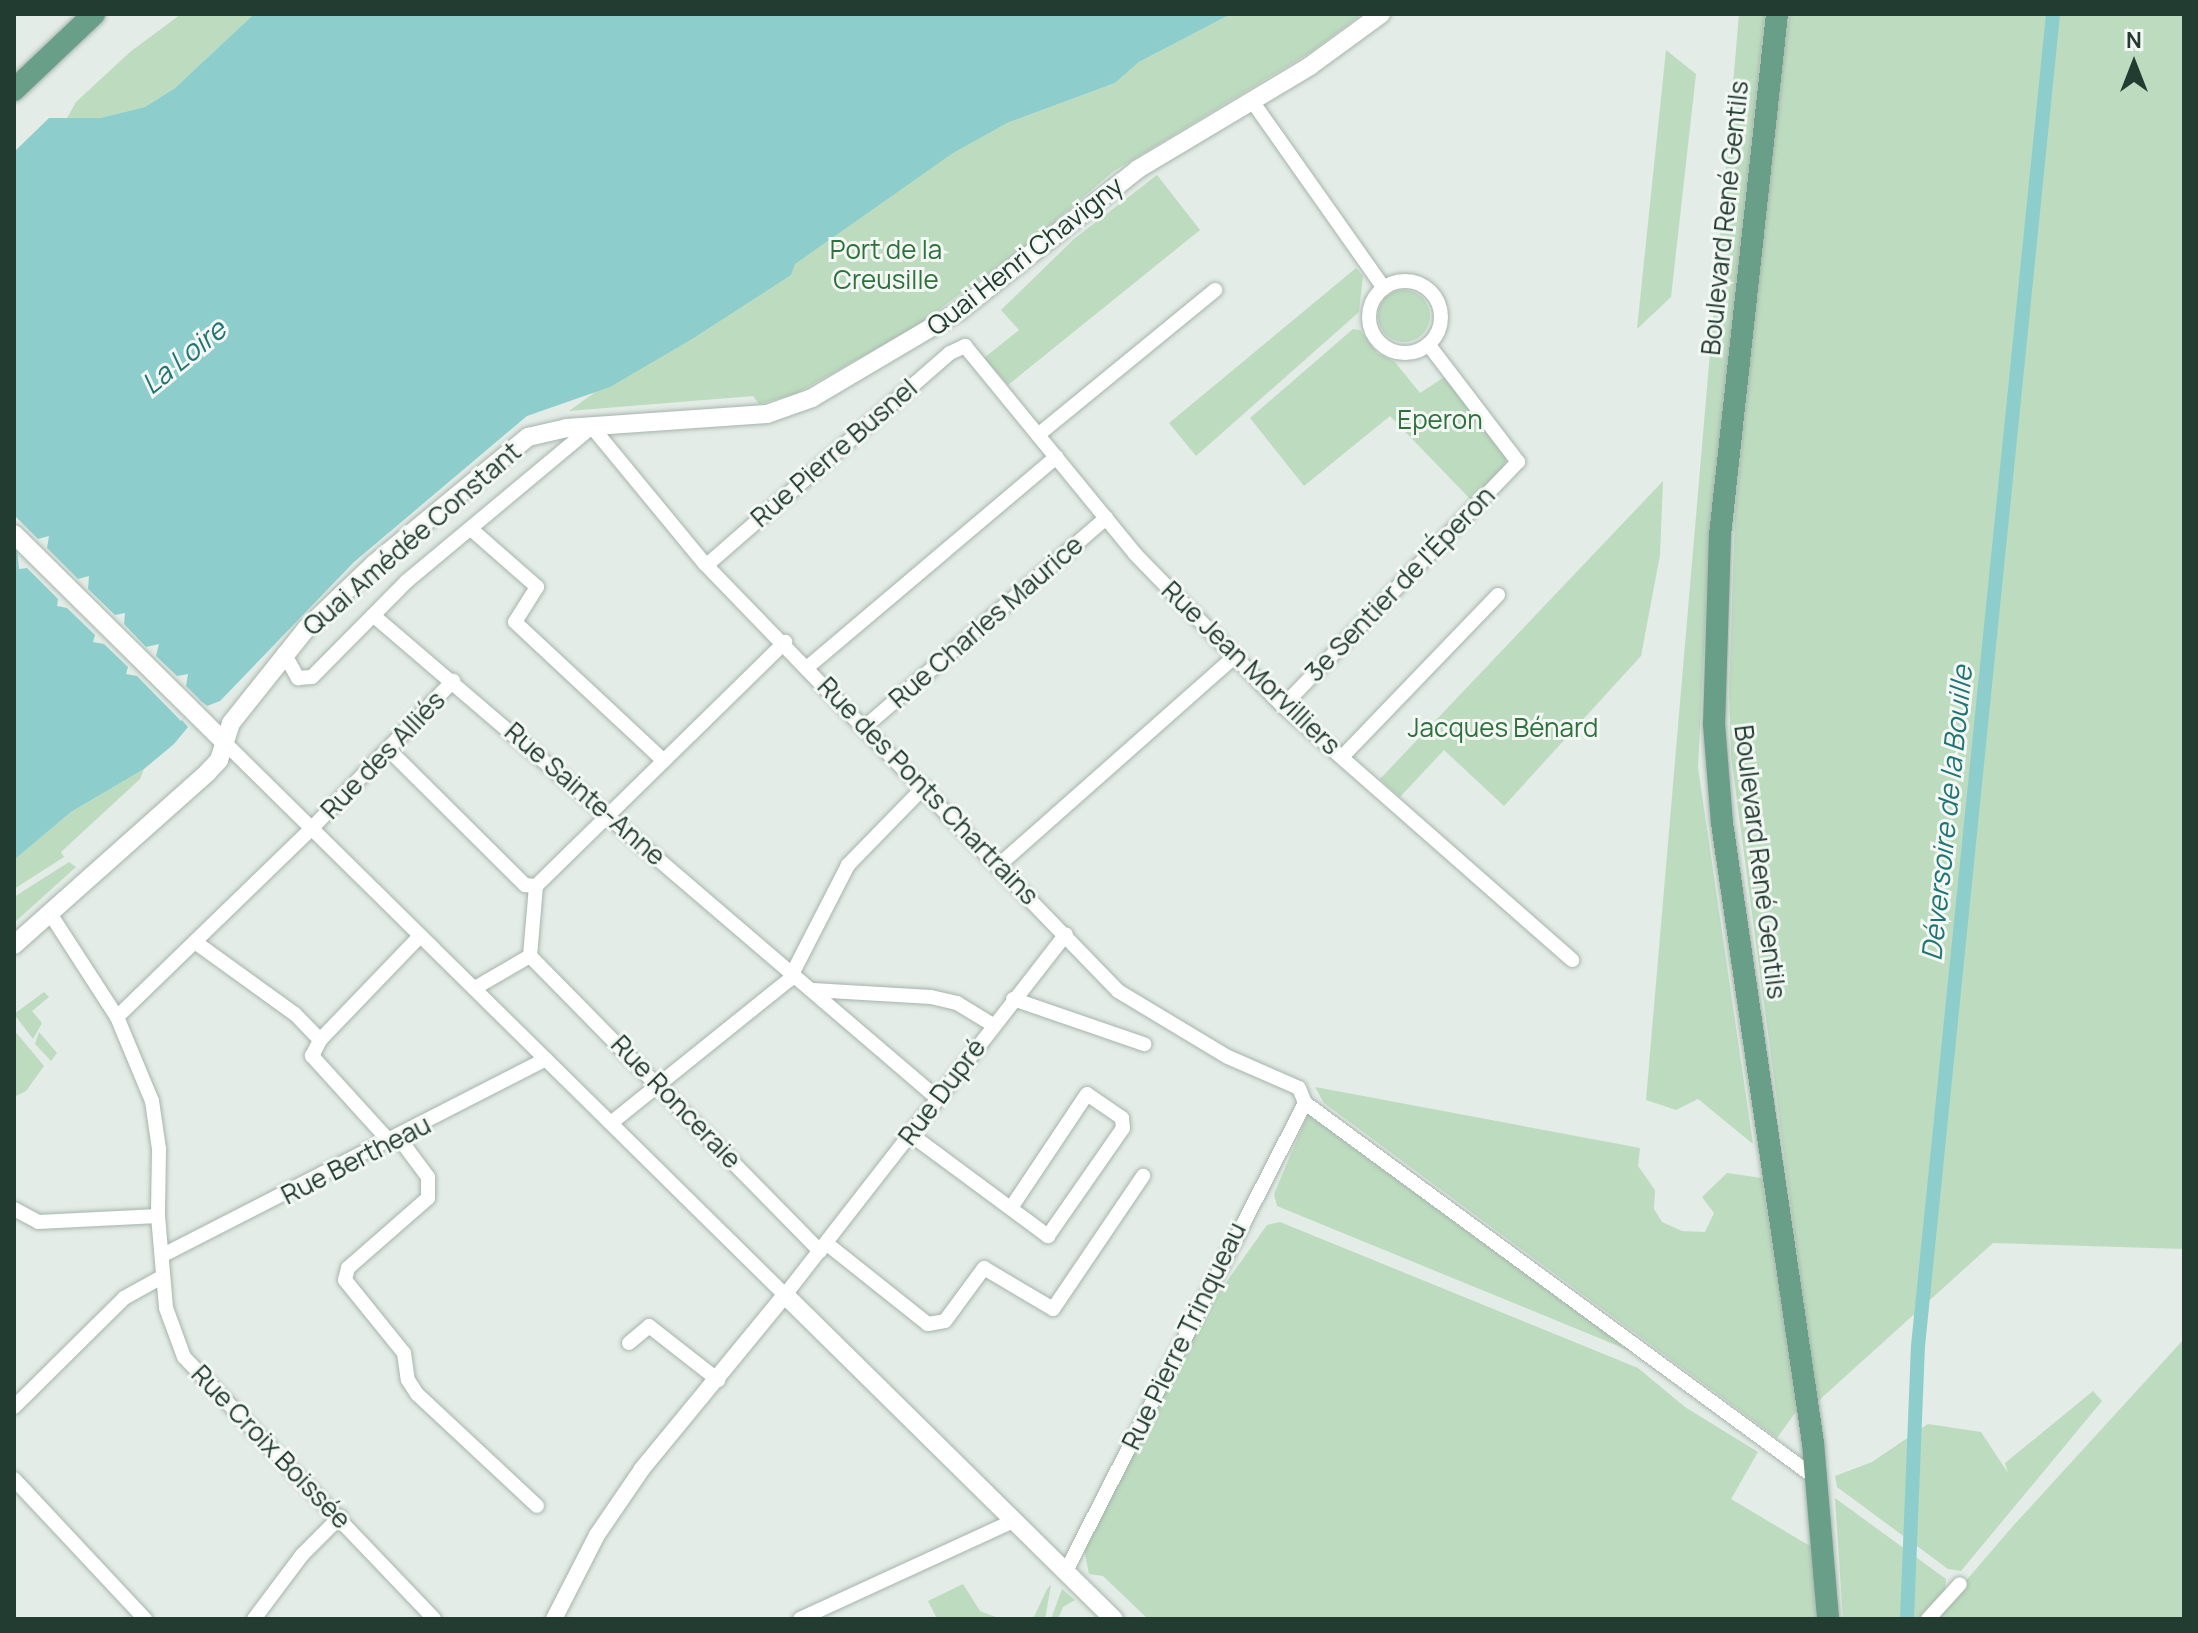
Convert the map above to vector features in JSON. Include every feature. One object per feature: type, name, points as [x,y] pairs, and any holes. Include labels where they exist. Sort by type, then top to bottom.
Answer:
[{"type":"main road","points":[[18,78],[94,14]]},
{"type":"main road","name":"Quai Henri Chavigny","points":[[592,427],[767,414],[812,398],[959,311],[1138,169],[1252,101],[1381,14]]},
{"type":"main road","name":"Boulevard René Gentils","points":[[1777,14],[1720,535],[1714,724],[1724,837],[1818,1480],[1828,1619]]},
{"type":"main road","name":"Quai Amédée Constant","points":[[14,945],[207,773],[225,743],[231,723],[284,653],[374,564],[515,446],[548,431],[592,427]]},
{"type":"main road","points":[[14,534],[225,743]]},
{"type":"main road","points":[[785,1295],[1114,1619]]},
{"type":"street","points":[[1252,101],[1384,288]]},
{"type":"street","points":[[1407,281],[1429,291],[1440,312],[1436,335],[1428,344],[1395,351],[1376,338],[1369,316],[1384,288],[1407,281]]},
{"type":"street","points":[[1038,435],[1215,290]]},
{"type":"street","name":"3e Sentier de l'Éperon","points":[[1283,706],[1518,462],[1428,344]]},
{"type":"street","name":"Rue Jean Morvilliers","points":[[963,345],[1106,518],[1234,657],[1283,706],[1572,960]]},
{"type":"street","name":"Rue Pierre Busnel","points":[[708,564],[963,345]]},
{"type":"street","points":[[284,653],[286,665],[305,681],[407,581],[592,427]]},
{"type":"street","name":"Rue des Ponts Chartrains","points":[[592,427],[708,564],[1118,991],[1228,1057],[1299,1088],[1305,1103],[1818,1480]]},
{"type":"street","points":[[809,666],[1056,457]]},
{"type":"street","name":"Rue Charles Maurice","points":[[866,726],[1106,518]]},
{"type":"street","points":[[471,529],[537,587],[515,622],[663,760]]},
{"type":"street","points":[[1342,757],[1498,595]]},
{"type":"street","name":"Rue Sainte-Anne","points":[[374,616],[609,812],[937,1098]]},
{"type":"street","points":[[475,988],[530,956],[536,886],[785,642]]},
{"type":"street","points":[[999,865],[1234,657]]},
{"type":"street","name":"Rue des Alliés","points":[[117,1017],[312,828],[453,681]]},
{"type":"street","points":[[225,743],[785,1295],[611,1513],[554,1619]]},
{"type":"street","points":[[389,750],[525,885],[536,886]]},
{"type":"street","points":[[611,1123],[794,974],[848,865],[924,787]]},
{"type":"street","name":"Rue Croix Boissée","points":[[51,915],[117,1017],[152,1101],[159,1149],[158,1216],[163,1255],[162,1277],[170,1326],[189,1366],[340,1517],[434,1619]]},
{"type":"street","name":"Rue Dupré","points":[[785,1295],[1066,934]]},
{"type":"street","points":[[420,936],[320,1040],[314,1062],[395,1140],[428,1177],[428,1198],[344,1276],[404,1353],[408,1380],[417,1394],[537,1506]]},
{"type":"street","points":[[195,942],[295,1014],[320,1040]]},
{"type":"street","name":"Rue Ronceraie","points":[[530,956],[539,959],[659,1086],[823,1247],[928,1324],[945,1321],[984,1268],[1053,1309],[1143,1176]]},
{"type":"street","points":[[813,990],[931,997],[957,1003],[993,1025]]},
{"type":"street","points":[[1013,999],[1144,1044]]},
{"type":"street","name":"Rue Bertheau","points":[[163,1255],[395,1140],[546,1059]]},
{"type":"street","points":[[910,1134],[1048,1236],[1123,1128],[1122,1118],[1087,1094],[1011,1208]]},
{"type":"street","name":"Rue Pierre Trinqueau","points":[[1066,1571],[1305,1103]]},
{"type":"street","points":[[14,1209],[38,1222],[158,1216]]},
{"type":"street","points":[[14,1407],[124,1298],[162,1277]]},
{"type":"street","points":[[629,1343],[649,1326],[718,1380]]},
{"type":"street","points":[[14,1479],[145,1619]]},
{"type":"street","points":[[254,1619],[302,1555],[340,1517]]},
{"type":"street","points":[[800,1619],[1013,1521]]},
{"type":"street","points":[[1928,1619],[1960,1584]]},
{"type":"green space","points":[[181,14],[254,14],[175,88],[145,107],[100,118],[67,118],[76,102],[130,52]]},
{"type":"green space","name":"Port de la Creusille","points":[[1231,14],[1362,14],[1311,52],[1114,171],[1028,244],[918,325],[797,393],[759,404],[753,396],[569,411],[852,206],[1007,123],[1115,83],[1139,62]]},
{"type":"green space","points":[[1739,14],[1765,14],[1710,528],[1698,767],[1753,1144],[1698,1099],[1676,1110],[1646,1100]]},
{"type":"green space","points":[[1790,14],[2184,14],[2184,1249],[1993,1243],[1817,1402],[1731,756],[1729,694],[1735,514],[1777,88]]},
{"type":"green space","points":[[1666,50],[1696,74],[1671,297],[1637,329]]},
{"type":"green space","points":[[1157,175],[1200,230],[1008,385],[984,358],[1019,330],[1001,310],[1074,239]]},
{"type":"green space","points":[[1356,268],[1363,276],[1359,312],[1196,456],[1169,423]]},
{"type":"green space","points":[[1404,290],[1422,298],[1430,316],[1422,334],[1404,342],[1386,334],[1378,316],[1386,298]]},
{"type":"green space","name":"Eperon","points":[[1353,329],[1360,330],[1377,353],[1395,362],[1420,393],[1446,376],[1506,457],[1504,467],[1472,501],[1390,416],[1304,486],[1250,418]]},
{"type":"green space","name":"Jacques Bénard","points":[[1663,481],[1660,555],[1641,656],[1504,806],[1444,750],[1400,797],[1380,779]]},
{"type":"green space","points":[[144,769],[140,779],[61,852],[64,857],[14,889],[14,860],[71,812]]},
{"type":"green space","points":[[69,862],[76,867],[14,923],[14,897]]},
{"type":"green space","points":[[44,992],[49,997],[32,1011],[42,1023],[33,1039],[14,1014]]},
{"type":"green space","points":[[14,1030],[44,1066],[26,1091],[14,1097]]},
{"type":"green space","points":[[39,1032],[57,1053],[51,1061],[35,1044]]},
{"type":"green space","points":[[1315,1087],[1640,1148],[1638,1166],[1655,1190],[1654,1209],[1662,1222],[1682,1231],[1705,1232],[1714,1213],[1702,1197],[1727,1173],[1762,1178],[1798,1409],[1777,1438],[1324,1103]]},
{"type":"green space","points":[[1308,1114],[1633,1352],[1277,1206],[1274,1194]]},
{"type":"green space","points":[[1280,1222],[1638,1368],[1685,1407],[1758,1452],[1731,1499],[1815,1549],[1816,1619],[1148,1619],[1103,1576],[1089,1574],[1084,1549],[1195,1326],[1267,1225]]},
{"type":"green space","points":[[2184,1339],[2184,1619],[1933,1619],[2013,1526]]},
{"type":"green space","points":[[2093,1391],[2102,1401],[1961,1571],[1948,1569],[1837,1487],[1835,1476],[1872,1462],[1928,1424],[1981,1432],[2008,1473],[2005,1463]]},
{"type":"green space","points":[[1835,1498],[1946,1579],[1945,1591],[1918,1619],[1843,1619]]},
{"type":"green space","points":[[963,1584],[980,1611],[1001,1619],[937,1619],[928,1601]]},
{"type":"green space","points":[[1051,1585],[1045,1619],[1033,1619],[1047,1589]]},
{"type":"green space","points":[[1062,1589],[1075,1600],[1063,1607],[1058,1619],[1051,1619]]},
{"type":"water","name":"La Loire","points":[[254,14],[1231,14],[1139,62],[1115,83],[1007,123],[953,153],[795,264],[791,275],[692,339],[610,387],[527,416],[354,562],[220,701],[207,706],[201,701],[182,720],[188,727],[174,744],[144,769],[71,812],[14,860],[14,152],[49,118],[100,118],[145,107],[175,88]]},
{"type":"pier","points":[[14,515],[38,539],[49,536],[47,548],[78,579],[89,576],[88,589],[115,615],[125,613],[124,624],[146,647],[159,644],[156,656],[177,676],[188,674],[186,686],[201,701],[181,721],[137,676],[126,674],[128,667],[104,644],[93,642],[95,635],[67,608],[57,606],[58,599],[27,568],[19,569]]},
{"type":"waterway","name":"Déversoire de la Bouille","points":[[1907,1619],[1918,1346],[2053,14]]}]
